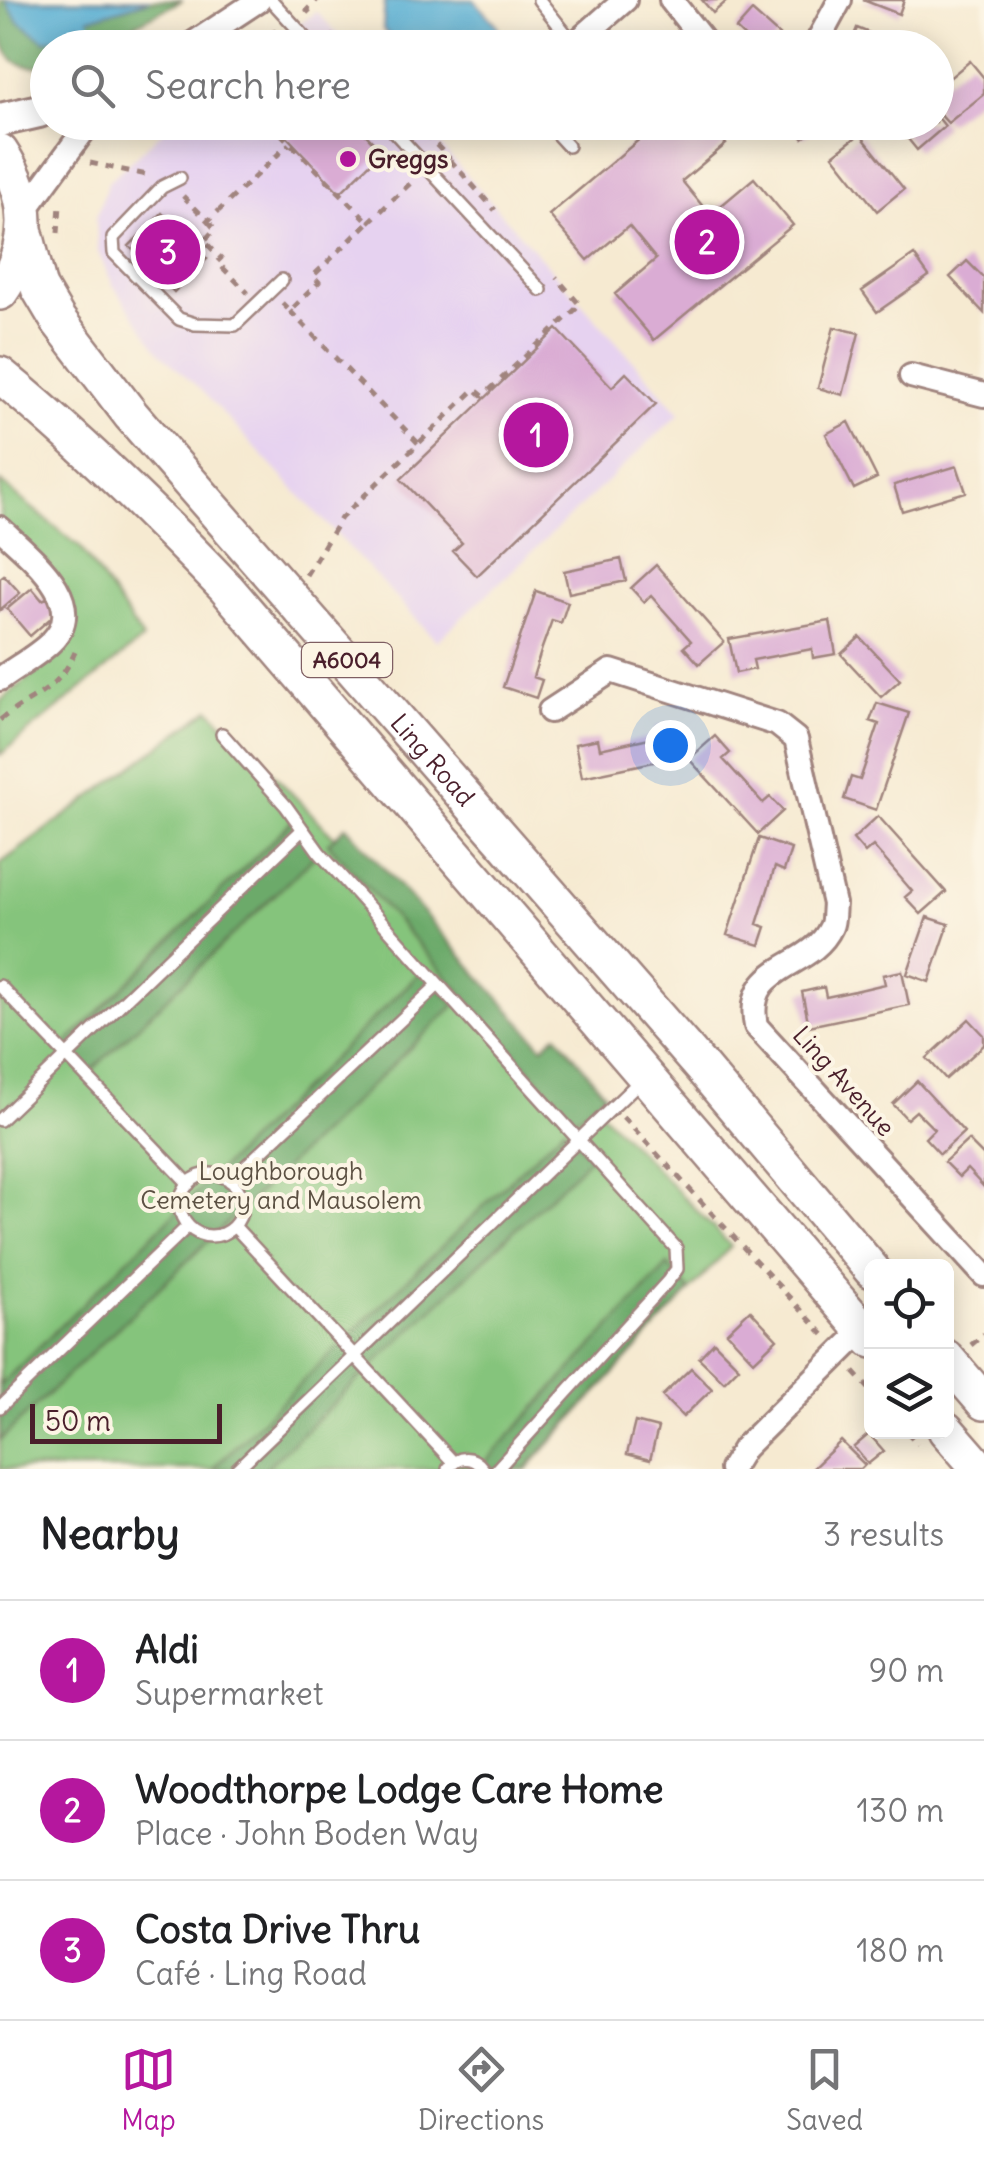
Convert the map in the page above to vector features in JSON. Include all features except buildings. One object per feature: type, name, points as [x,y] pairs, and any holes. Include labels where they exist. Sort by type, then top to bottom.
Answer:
[{"type":"main road","name":"A6004","points":[[0,152],[14,174],[36,227]]},
{"type":"main road","points":[[0,292],[36,227]]},
{"type":"main road","name":"Ling Road","points":[[36,227],[40,288],[58,320],[131,416],[664,1025],[864,1261]]},
{"type":"main road","name":"Ling Road","points":[[0,376],[132,490],[226,588],[645,1076],[861,1345]]},
{"type":"main road","points":[[960,1351],[984,1402]]},
{"type":"main road","points":[[954,1439],[980,1469]]},
{"type":"street","points":[[213,30],[259,0]]},
{"type":"street","points":[[590,30],[625,0]]},
{"type":"street","points":[[671,0],[695,30]]},
{"type":"street","points":[[824,30],[840,0]]},
{"type":"street","points":[[0,120],[30,113]]},
{"type":"street","points":[[36,227],[81,140]]},
{"type":"street","points":[[910,376],[984,395]]},
{"type":"street","points":[[0,528],[58,590],[65,605],[60,629],[52,641],[0,678]]},
{"type":"street","name":"Ling Avenue","points":[[550,711],[611,671],[788,730],[801,750],[841,929],[758,988],[752,1006],[756,1026],[984,1275]]},
{"type":"street","points":[[731,1469],[744,1448],[861,1345]]},
{"type":"lane","points":[[271,0],[298,30]]},
{"type":"lane","points":[[539,0],[561,30]]},
{"type":"lane","points":[[402,140],[541,290]]},
{"type":"lane","points":[[562,140],[568,146]]},
{"type":"lane","points":[[180,178],[160,188],[113,238],[114,253],[179,319],[195,324],[236,325],[282,280]]},
{"type":"lane","points":[[222,734],[286,806],[302,832],[438,986],[676,1248],[676,1269],[497,1469]]},
{"type":"lane","points":[[0,1120],[302,832]]},
{"type":"lane","points":[[0,986],[188,1184]]},
{"type":"lane","points":[[230,1182],[438,986]]},
{"type":"lane","points":[[236,1469],[645,1076]]},
{"type":"lane","points":[[211,1174],[230,1182],[237,1189],[242,1208],[234,1226],[216,1236],[187,1227],[180,1198],[188,1184],[211,1174]]},
{"type":"lane","points":[[234,1226],[450,1466],[471,1458],[483,1469]]},
{"type":"lane","points":[[0,1408],[187,1227]]},
{"type":"path","points":[[317,0],[307,10],[326,30]]},
{"type":"path","points":[[285,140],[369,222]]},
{"type":"path","points":[[208,221],[289,144]]},
{"type":"path","points":[[450,160],[502,218]]},
{"type":"path","points":[[105,166],[148,176],[170,200],[179,192],[215,229],[204,241],[221,258],[217,262],[248,294],[260,282],[418,443]]},
{"type":"path","points":[[290,312],[319,282],[313,276],[413,180],[421,188],[434,175]]},
{"type":"path","points":[[36,227],[58,209],[63,196]]},
{"type":"path","points":[[292,565],[304,578],[342,518],[476,389],[483,396],[580,305],[554,276]]},
{"type":"path","points":[[614,1106],[828,1339]]},
{"type":"path","points":[[960,1351],[984,1334]]},
{"type":"shaded area","points":[[317,12],[334,30],[291,30]]},
{"type":"shaded area","points":[[154,140],[435,140],[680,413],[437,641],[198,387],[161,354],[113,285],[98,252],[96,218],[108,182]]},
{"type":"green space","points":[[0,0],[183,0],[124,30],[30,30],[30,66],[11,58],[1,27]]},
{"type":"green space","points":[[0,482],[80,547],[143,639],[0,755],[0,701],[34,674],[64,616],[0,528]]},
{"type":"green space","name":"Loughborough Cemetery and Mausolem","points":[[210,709],[731,1246],[527,1469],[0,1469],[0,864]]},
{"type":"green space","points":[[295,818],[319,852],[86,1076],[61,1049]]},
{"type":"green space","points":[[346,826],[543,1047],[557,1034],[605,1094],[574,1119],[328,843]]},
{"type":"green space","points":[[423,970],[455,1005],[0,1440],[0,1385]]},
{"type":"green space","points":[[564,1128],[591,1157],[265,1469],[212,1469]]},
{"type":"green space","points":[[668,1265],[690,1291],[525,1469],[479,1469]]},
{"type":"water","points":[[5,0],[150,0],[84,20],[72,30],[30,30],[18,21]]},
{"type":"water","points":[[385,0],[474,0],[498,26],[498,30],[383,29]]},
{"type":"waterway","points":[[84,20],[90,30]]},
{"type":"place","name":"Greggs","points":[[348,159]]},
{"type":"place","name":"Woodthorpe Lodge Care Home","points":[[707,242]]},
{"type":"place","name":"Costa Drive Thru","points":[[168,252]]},
{"type":"place","name":"Aldi","points":[[536,435]]}]
